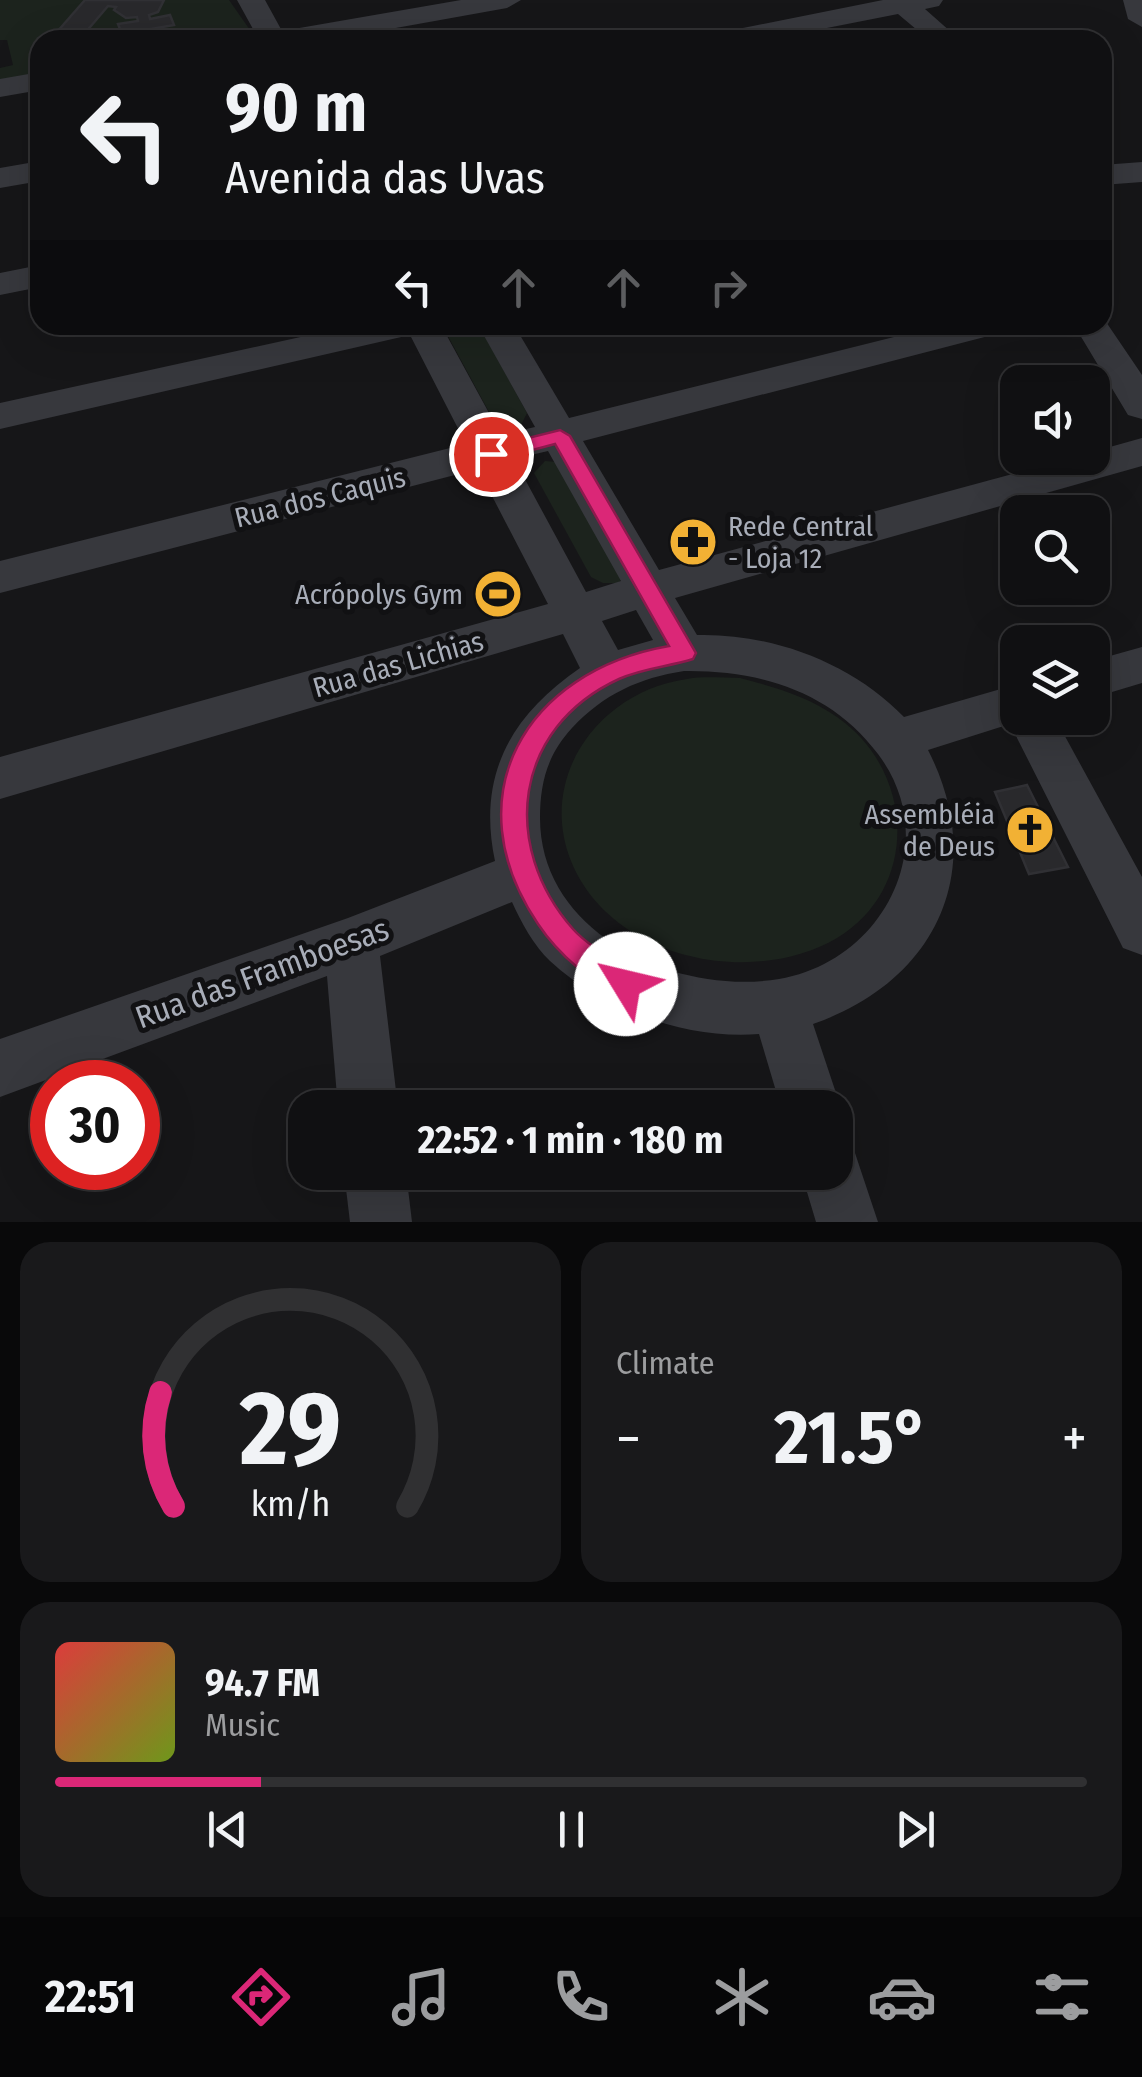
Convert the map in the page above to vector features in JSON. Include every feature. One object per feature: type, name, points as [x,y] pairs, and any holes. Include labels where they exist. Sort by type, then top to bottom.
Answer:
[{"type":"street","points":[[251,0],[268,30]]},
{"type":"street","points":[[310,0],[327,30]]},
{"type":"street","points":[[360,30],[507,0]]},
{"type":"street","points":[[1137,0],[1142,19]]},
{"type":"street","points":[[773,30],[910,2],[937,30]]},
{"type":"street","points":[[0,88],[30,83]]},
{"type":"street","points":[[1112,174],[1142,172]]},
{"type":"street","points":[[0,178],[30,173]]},
{"type":"street","points":[[0,284],[30,278]]},
{"type":"street","points":[[0,416],[361,335]]},
{"type":"street","points":[[428,335],[607,674]]},
{"type":"street","points":[[502,335],[684,653]]},
{"type":"street","name":"Rua dos Caquis","points":[[0,578],[949,335]]},
{"type":"street","points":[[1098,335],[1142,406]]},
{"type":"street","name":"Rua das Lichias","points":[[0,778],[648,589],[1142,452]]},
{"type":"street","points":[[684,653],[737,654],[789,666],[837,689],[878,721],[895,740],[919,781],[932,827],[927,886],[898,940],[865,972],[822,995],[744,1010],[701,1007],[626,984],[565,940],[522,874],[512,825],[517,778],[536,735],[567,700],[607,674],[644,660],[684,653]]},
{"type":"street","points":[[1110,674],[1142,664]]},
{"type":"street","points":[[895,740],[1000,708]]},
{"type":"street","points":[[1040,735],[1142,930]]},
{"type":"street","name":"Rua das Framboesas","points":[[0,1068],[351,942],[522,874]]},
{"type":"street","points":[[351,942],[366,1090]]},
{"type":"street","points":[[779,1006],[805,1090]]},
{"type":"street","points":[[377,1190],[380,1222]]},
{"type":"street","points":[[837,1190],[847,1222]]},
{"type":"shaded area","points":[[0,0],[229,0],[250,30],[30,30],[30,76],[0,81],[0,68],[13,65],[7,40],[0,40]]},
{"type":"shaded area","points":[[447,335],[484,335],[527,413],[521,425],[495,423]]},
{"type":"shaded area","points":[[545,461],[556,462],[625,576],[618,583],[603,583],[591,577],[534,473]]},
{"type":"shaded area","points":[[693,678],[740,678],[814,703],[863,740],[882,767],[893,797],[897,829],[894,860],[883,890],[864,916],[837,938],[803,953],[765,961],[726,962],[687,955],[650,942],[617,922],[590,895],[571,861],[563,829],[563,798],[570,769],[584,743],[603,719],[627,701],[656,687]]},
{"type":"building","points":[[85,0],[164,0],[158,12],[149,15],[150,19],[170,15],[174,25],[120,30],[118,24],[138,21],[137,17],[126,18],[114,10],[116,7],[108,6],[88,30],[59,30]]},
{"type":"building","name":"Assembléia de Deus","points":[[1027,785],[1068,867],[1029,874],[995,792]]},
{"type":"place","name":"Rede Central - Loja 12","points":[[693,542]]},
{"type":"place","name":"Acrópolys Gym","points":[[498,594]]},
{"type":"place","name":"Assembléia de Deus","points":[[1030,830]]},
{"type":"route","points":[[491,454],[560,436],[684,653],[644,660],[607,674],[567,700],[536,735],[517,778],[512,825],[526,884],[565,940],[626,984]]}]
